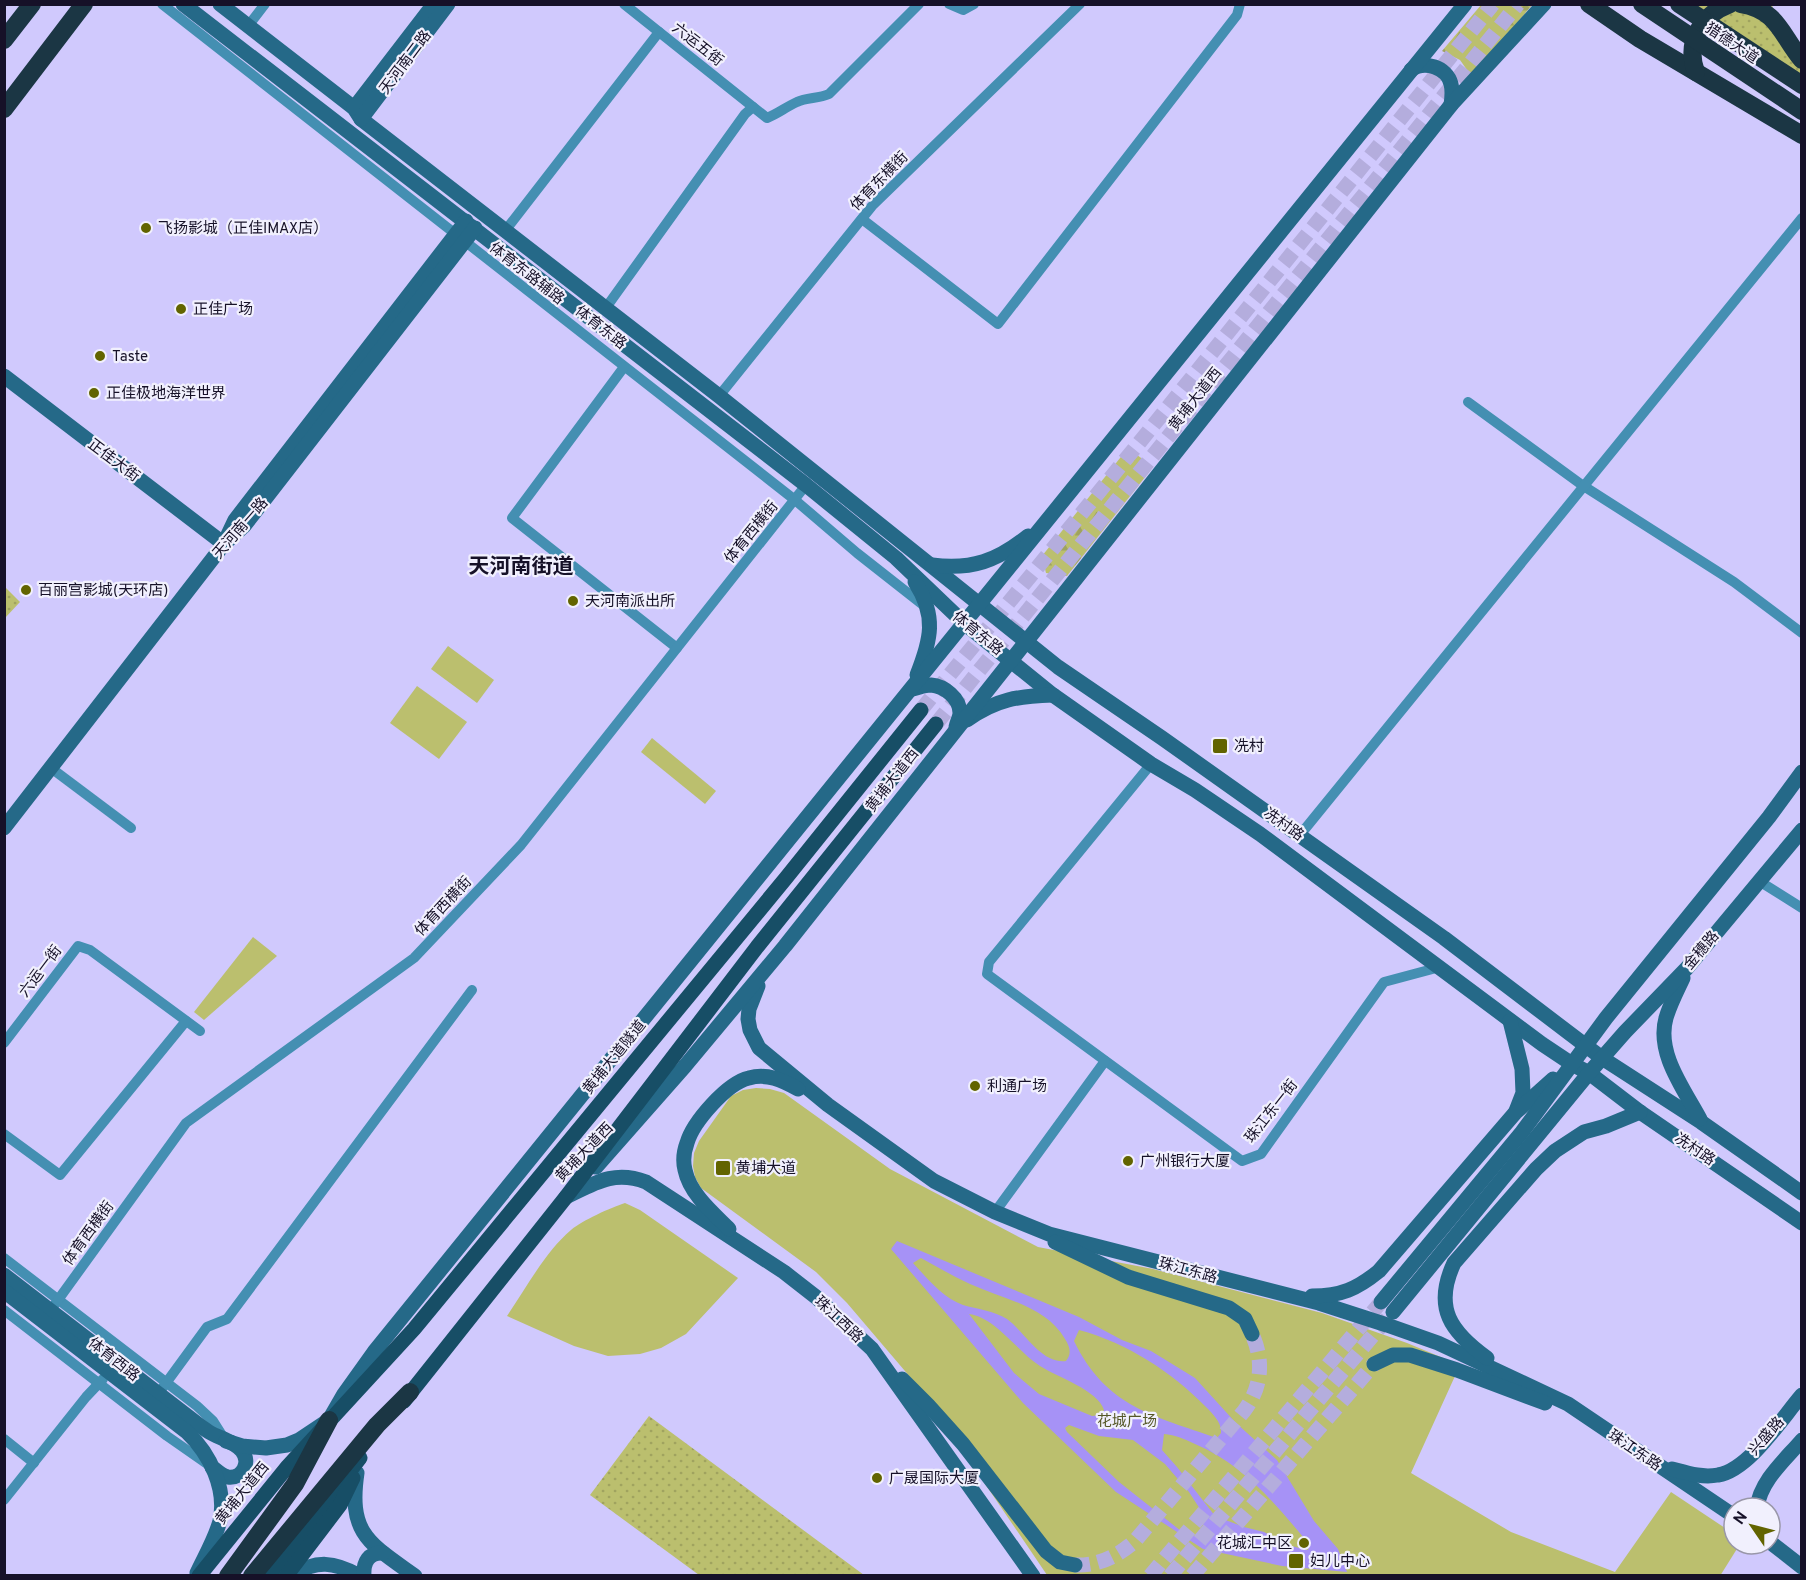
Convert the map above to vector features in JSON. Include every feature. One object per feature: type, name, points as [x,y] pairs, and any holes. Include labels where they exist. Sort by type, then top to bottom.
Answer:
[{"type":"highway","points":[[4,40],[32,4]]},
{"type":"highway","points":[[4,109],[84,4]]},
{"type":"highway","points":[[1589,4],[1640,39],[1802,135]]},
{"type":"highway","name":"猎德大道","points":[[1642,4],[1802,111]]},
{"type":"highway","name":"猎德大道","points":[[1678,4],[1802,86]]},
{"type":"highway","points":[[1696,72],[1692,62],[1692,46],[1700,26],[1711,13],[1730,4]]},
{"type":"highway","points":[[1741,4],[1764,12],[1783,31],[1802,60]]},
{"type":"highway","points":[[1777,4],[1783,31]]},
{"type":"highway","points":[[252,1575],[370,1432],[410,1392]]},
{"type":"highway","points":[[228,1575],[295,1484],[329,1419]]},
{"type":"main road","name":"体育东路","points":[[183,4],[806,485],[896,558],[965,624],[1011,660]]},
{"type":"main road","name":"体育东路","points":[[220,4],[605,309],[719,396],[980,605]]},
{"type":"main road","name":"天河南二路","points":[[358,113],[434,4]]},
{"type":"main road","name":"天河南二路","points":[[358,113],[448,4]]},
{"type":"main road","name":"黄埔大道西","points":[[198,1575],[329,1419],[374,1352],[1465,4]]},
{"type":"main road","name":"黄埔大道西","points":[[267,1575],[566,1197],[633,1126],[785,946],[1451,105],[1544,4]]},
{"type":"main road","points":[[1411,70],[1416,66],[1428,65],[1444,72],[1451,84],[1451,105]]},
{"type":"main road","name":"天河南一路","points":[[4,828],[224,544],[244,526],[471,225]]},
{"type":"main road","name":"正佳大街","points":[[4,376],[224,544]]},
{"type":"main road","points":[[932,566],[951,568],[972,566],[997,558],[1014,548],[1049,520]]},
{"type":"main road","points":[[896,558],[921,591],[929,611],[928,645],[912,689]]},
{"type":"main road","name":"冼村路","points":[[980,605],[1058,667],[1444,938],[1602,1058],[1701,1122],[1802,1193]]},
{"type":"main road","name":"冼村路","points":[[1011,660],[1053,695],[1151,764],[1196,790],[1260,834],[1510,1021],[1802,1223]]},
{"type":"main road","points":[[912,689],[928,685],[948,692],[959,707],[960,714],[955,729]]},
{"type":"main road","points":[[955,729],[972,716],[995,704],[1019,696],[1053,695]]},
{"type":"main road","name":"黄埔大道隧道","points":[[329,1419],[414,1329],[786,878],[921,710]]},
{"type":"main road","points":[[566,1197],[758,947],[936,724]]},
{"type":"main road","points":[[1290,1296],[1342,1294],[1373,1276],[1399,1249],[1515,1113],[1572,1064],[1654,957],[1769,817],[1802,772]]},
{"type":"main road","points":[[1769,817],[1802,785]]},
{"type":"main road","name":"金穗路","points":[[1572,1064],[1387,1307],[1602,1058],[1687,968],[1800,834]]},
{"type":"main road","name":"珠江东路","points":[[785,946],[760,982],[752,999],[748,1019],[750,1030],[759,1048],[828,1105],[934,1181],[994,1212],[1049,1234],[1290,1296],[1416,1334],[1568,1404],[1722,1508]]},
{"type":"main road","points":[[1687,968],[1666,1018],[1664,1039],[1669,1061],[1701,1122]]},
{"type":"main road","points":[[1510,1021],[1522,1062],[1523,1093],[1515,1113]]},
{"type":"main road","points":[[745,1247],[688,1181],[684,1159],[690,1135],[718,1098],[739,1081],[751,1077],[776,1078],[828,1105]]},
{"type":"main road","points":[[1519,1381],[1469,1345],[1452,1326],[1446,1311],[1445,1291],[1448,1276],[1454,1263],[1467,1247],[1555,1151],[1584,1132],[1640,1112]]},
{"type":"main road","name":"珠江西路","points":[[566,1197],[609,1178],[633,1177],[658,1189],[784,1272],[816,1297],[872,1349],[1033,1575]]},
{"type":"main road","points":[[994,1212],[1128,1277],[1229,1308],[1245,1319],[1252,1334]]},
{"type":"main road","name":"体育西路","points":[[4,1275],[54,1305],[162,1388],[208,1431],[226,1441]]},
{"type":"main road","name":"体育西路","points":[[4,1291],[104,1378],[188,1432],[203,1448],[220,1491],[221,1513],[214,1538],[198,1575]]},
{"type":"main road","points":[[872,1349],[947,1425],[1046,1551],[1060,1562],[1075,1565]]},
{"type":"main road","points":[[1374,1364],[1393,1354],[1419,1357],[1579,1416],[1615,1436]]},
{"type":"main road","name":"兴盛路","points":[[1656,1465],[1704,1476],[1720,1475],[1735,1468],[1750,1456],[1802,1395]]},
{"type":"main road","points":[[226,1441],[242,1446],[266,1448],[286,1445],[298,1440],[329,1419]]},
{"type":"main road","name":"兴盛路","points":[[1759,1496],[1770,1478],[1802,1440]]},
{"type":"main road","points":[[212,1467],[229,1477],[242,1473],[246,1467],[247,1461],[244,1453],[226,1441]]},
{"type":"main road","points":[[360,1458],[355,1491],[360,1530],[383,1553],[414,1575]]},
{"type":"main road","points":[[286,1575],[340,1505],[360,1458]]},
{"type":"main road","points":[[1782,1551],[1802,1567]]},
{"type":"main road","points":[[292,1575],[305,1568],[324,1563],[343,1567],[362,1575],[368,1557],[376,1552],[383,1553]]},
{"type":"street","name":"体育东路辅路","points":[[162,4],[795,500],[929,611]]},
{"type":"street","points":[[248,26],[265,4]]},
{"type":"street","name":"六运五街","points":[[624,4],[753,107]]},
{"type":"street","points":[[605,309],[740,121],[753,107],[767,118],[796,103],[829,94],[919,4]]},
{"type":"street","points":[[949,4],[963,10],[974,4]]},
{"type":"street","name":"体育东横街","points":[[719,396],[872,206],[1080,4]]},
{"type":"street","points":[[862,219],[998,324],[1237,15],[1240,4]]},
{"type":"street","points":[[506,231],[659,32]]},
{"type":"street","points":[[1299,835],[1582,485],[1802,218]]},
{"type":"street","points":[[624,366],[512,518],[677,648]]},
{"type":"street","points":[[1468,402],[1582,485],[1734,582],[1802,633]]},
{"type":"street","name":"体育西横街","points":[[54,1305],[186,1123],[414,958],[521,845],[806,485]]},
{"type":"street","points":[[994,1212],[1105,1060],[987,974],[989,962],[1151,764]]},
{"type":"street","points":[[51,768],[131,828]]},
{"type":"street","points":[[1759,881],[1802,908]]},
{"type":"street","name":"六运一街","points":[[4,1043],[78,945],[90,950],[186,1021]]},
{"type":"street","name":"珠江东一街","points":[[1105,1060],[1242,1161],[1261,1154],[1384,982],[1440,967]]},
{"type":"street","points":[[162,1388],[207,1327],[227,1319],[472,990]]},
{"type":"street","points":[[4,1134],[60,1175],[186,1021],[200,1031]]},
{"type":"street","points":[[4,1258],[54,1305]]},
{"type":"street","points":[[4,1310],[104,1378],[4,1500]]},
{"type":"street","points":[[4,1440],[34,1463]]},
{"type":"green space","points":[[1481,5],[1532,5],[1472,77],[1460,60],[1442,51]]},
{"type":"green space","points":[[1690,5],[1772,5],[1780,34],[1790,55],[1801,69],[1801,80]]},
{"type":"green space","points":[[1128,448],[1153,467],[1067,576],[1046,573],[1042,556]]},
{"type":"green space","points":[[5,587],[20,602],[5,618]]},
{"type":"green space","points":[[448,646],[494,680],[477,703],[431,669]]},
{"type":"green space","points":[[417,686],[467,722],[439,759],[390,723]]},
{"type":"green space","points":[[652,738],[716,791],[705,804],[641,752]]},
{"type":"green space","points":[[253,937],[277,956],[204,1020],[194,1012]]},
{"type":"green space","name":"花城广场","points":[[770,1089],[784,1093],[890,1169],[1038,1247],[1153,1269],[1322,1313],[1407,1343],[1460,1365],[1411,1473],[1511,1532],[1615,1572],[1671,1492],[1722,1526],[1722,1556],[1732,1556],[1720,1576],[1047,1575],[922,1391],[847,1303],[816,1272],[701,1188],[695,1177],[693,1166],[694,1153],[699,1141],[731,1096],[743,1090]]},
{"type":"green space","points":[[625,1203],[640,1210],[738,1278],[686,1334],[661,1348],[640,1354],[608,1356],[574,1346],[507,1316],[553,1248],[571,1230],[604,1211]]},
{"type":"green space","points":[[649,1416],[864,1575],[699,1575],[590,1495]]},
{"type":"shaded area","points":[[897,1241],[1079,1317],[1122,1340],[1151,1351],[1195,1378],[1236,1423],[1277,1460],[1314,1521],[1338,1549],[1347,1572],[1282,1566],[1203,1549],[1116,1492],[1023,1403],[891,1249]],"holes":[[[921,1258],[970,1284],[1035,1311],[1057,1328],[1065,1339],[1070,1350],[1068,1358],[1066,1361],[1049,1358],[1007,1319],[991,1312],[963,1305],[949,1298],[913,1263]],[[969,1314],[988,1321],[1040,1366],[1086,1390],[1094,1396],[1104,1410],[1101,1415],[1092,1416],[1039,1394],[1014,1373]],[[1079,1330],[1114,1343],[1148,1360],[1193,1394],[1219,1422],[1221,1433],[1217,1438],[1173,1423],[1134,1406],[1101,1381],[1074,1341]],[[1069,1425],[1099,1436],[1133,1440],[1165,1464],[1200,1509],[1204,1517],[1202,1535],[1191,1536],[1181,1531],[1119,1482],[1065,1428]],[[1164,1434],[1184,1439],[1212,1452],[1242,1473],[1292,1524],[1309,1545],[1308,1550],[1291,1546],[1264,1532],[1215,1516],[1162,1450]]]},
{"type":"tunnel","points":[[921,710],[1493,4]]},
{"type":"tunnel","points":[[936,724],[1518,4]]},
{"type":"tunnel","points":[[1150,1576],[1381,1302]]},
{"type":"tunnel","points":[[1170,1576],[1391,1314]]},
{"type":"tunnel","points":[[1075,1565],[1092,1564],[1107,1559],[1135,1541],[1244,1411],[1255,1393],[1259,1374],[1258,1354],[1252,1334]]},
{"type":"tunnel","points":[[1192,1576],[1374,1364]]},
{"type":"place","name":"飞扬影城（正佳IMAX店）","points":[[146,228]]},
{"type":"place","name":"正佳广场","points":[[181,309]]},
{"type":"place","name":"Taste","points":[[100,356]]},
{"type":"place","name":"正佳极地海洋世界","points":[[94,393]]},
{"type":"place","name":"百丽宫影城(天环店)","points":[[26,590]]},
{"type":"place","name":"天河南派出所","points":[[573,601]]},
{"type":"place","name":"冼村","points":[[1220,746]]},
{"type":"place","name":"利通广场","points":[[975,1086]]},
{"type":"place","name":"广州银行大厦","points":[[1128,1161]]},
{"type":"place","name":"黄埔大道","points":[[723,1168]]},
{"type":"place","name":"广晟国际大厦","points":[[877,1478]]},
{"type":"place","name":"花城汇中区","points":[[1304,1543]]},
{"type":"place","name":"妇儿中心","points":[[1296,1561]]},
{"type":"district","name":"天河南街道","points":[[521,566]]}]
